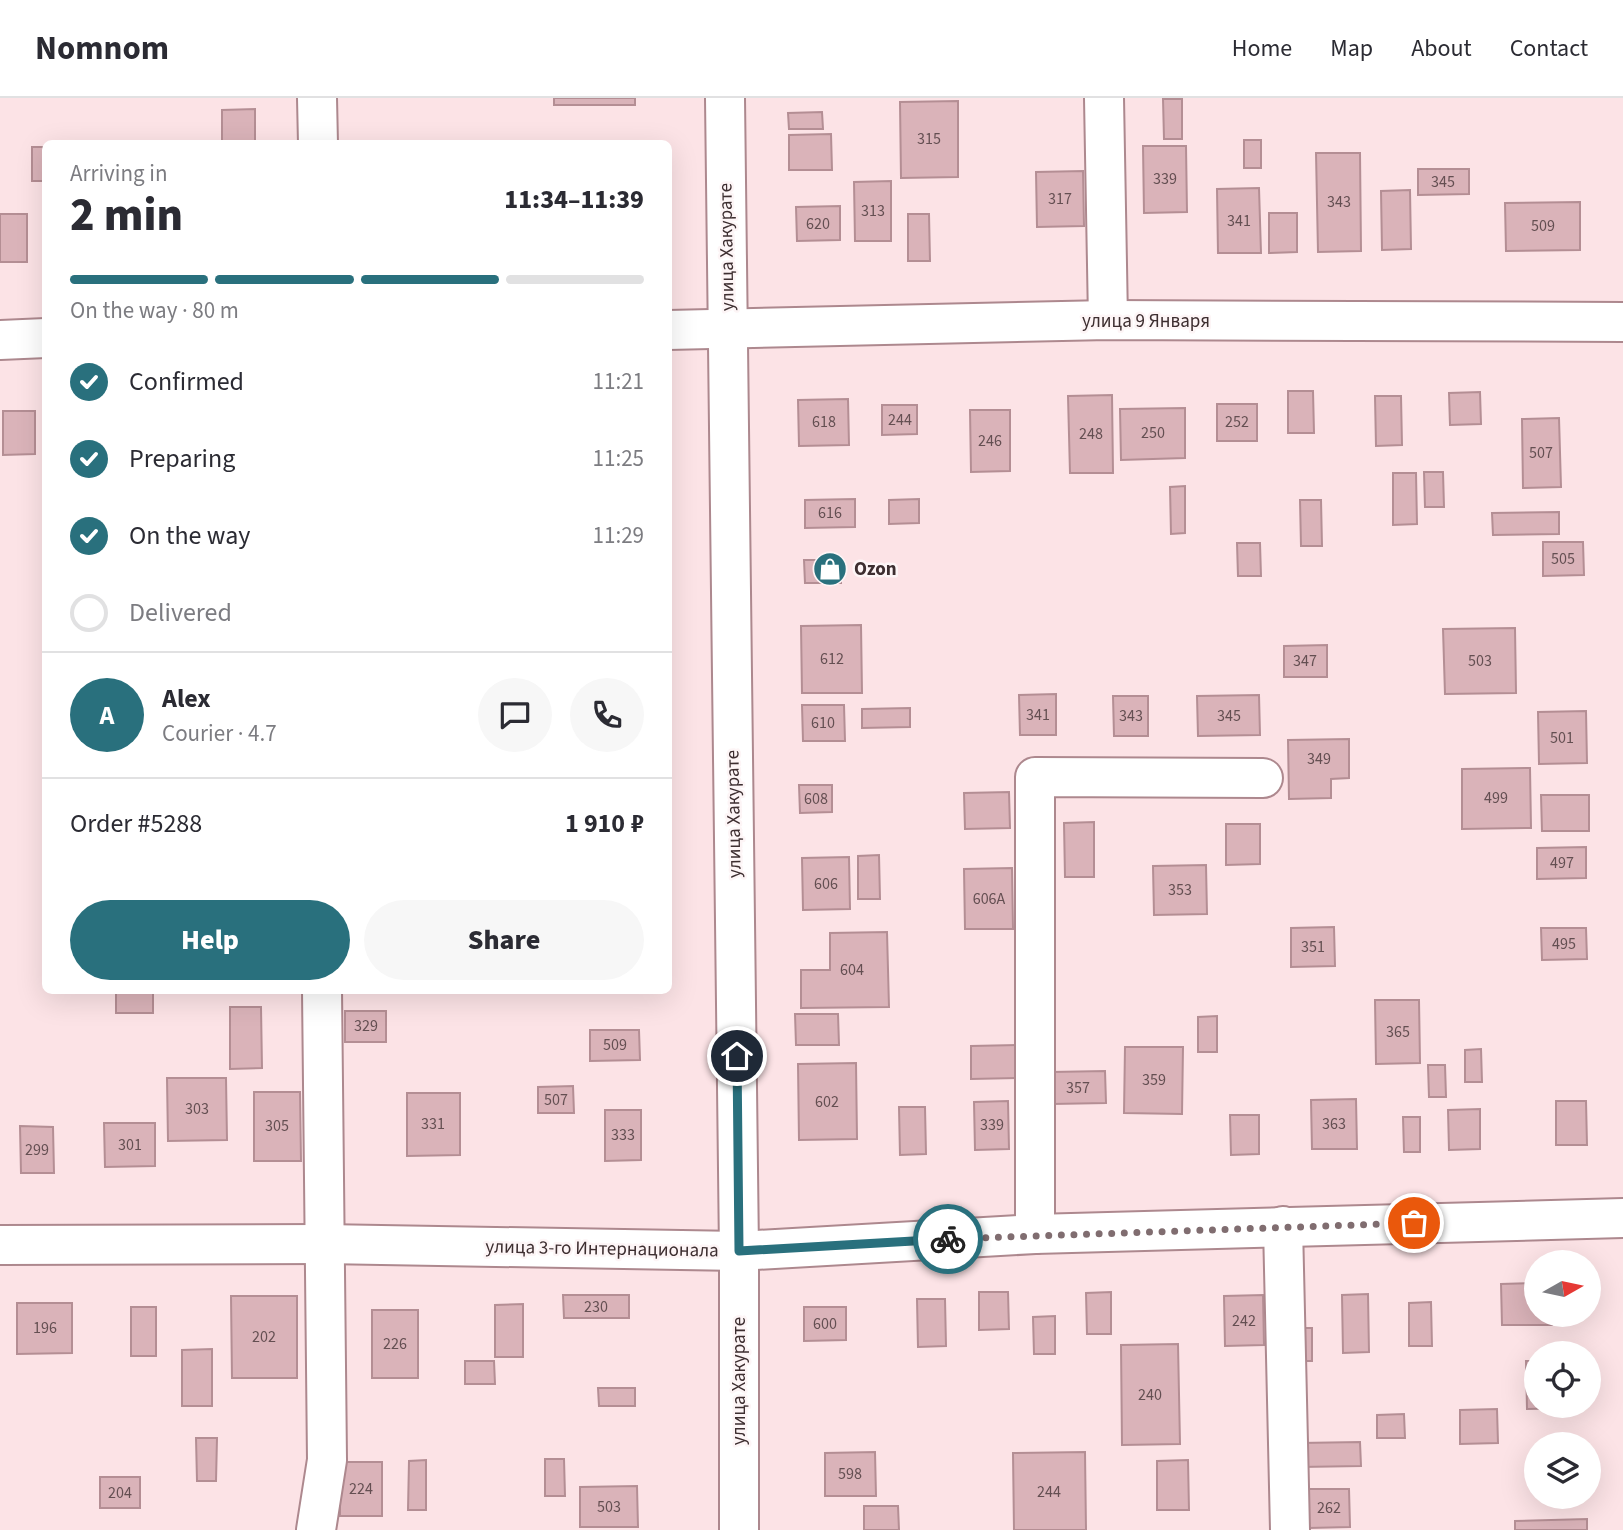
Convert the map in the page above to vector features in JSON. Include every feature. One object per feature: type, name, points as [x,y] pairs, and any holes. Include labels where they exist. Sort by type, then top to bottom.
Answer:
[{"type":"street","points":[[317,98],[318,140]]},
{"type":"street","name":"улица Хакурате","points":[[725,98],[739,1251],[739,1530]]},
{"type":"street","points":[[1104,98],[1108,320]]},
{"type":"street","name":"улица 9 Января","points":[[672,330],[1108,320],[1623,322]]},
{"type":"street","points":[[0,340],[42,338]]},
{"type":"street","points":[[1035,1234],[1035,777],[1263,778]]},
{"type":"street","points":[[316,1530],[327,1460],[322,994]]},
{"type":"street","name":"улица 3-го Интернационала","points":[[0,1245],[324,1244],[739,1251],[1035,1234],[1623,1218]]},
{"type":"street","points":[[1283,1226],[1290,1530]]},
{"type":"building","points":[[554,98],[635,98],[635,105],[554,105]]},
{"type":"building","points":[[1163,99],[1182,99],[1182,139],[1164,139]]},
{"type":"building","points":[[958,101],[958,177],[901,178],[900,102]]},
{"type":"building","points":[[255,109],[255,140],[222,140],[222,110]]},
{"type":"building","points":[[822,112],[823,129],[789,129],[788,113]]},
{"type":"building","points":[[831,134],[832,170],[789,170],[789,135]]},
{"type":"building","points":[[1244,140],[1261,140],[1261,168],[1244,168]]},
{"type":"building","points":[[1143,146],[1186,146],[1187,212],[1144,213]]},
{"type":"building","points":[[32,147],[42,147],[42,181],[32,181]]},
{"type":"building","points":[[1316,153],[1360,153],[1361,251],[1318,252]]},
{"type":"building","points":[[1418,169],[1469,169],[1469,194],[1418,195]]},
{"type":"building","points":[[1083,171],[1084,226],[1037,227],[1036,172]]},
{"type":"building","points":[[891,181],[891,241],[855,241],[854,182]]},
{"type":"building","points":[[1259,188],[1261,253],[1218,253],[1217,189]]},
{"type":"building","points":[[1410,190],[1411,249],[1382,250],[1381,191]]},
{"type":"building","points":[[1580,202],[1580,250],[1506,251],[1505,203]]},
{"type":"building","points":[[840,206],[840,240],[797,241],[796,207]]},
{"type":"building","points":[[1269,213],[1297,213],[1297,252],[1269,253]]},
{"type":"building","points":[[0,214],[27,214],[27,262],[0,262]]},
{"type":"building","points":[[908,214],[929,214],[930,261],[908,261]]},
{"type":"building","points":[[1288,391],[1313,391],[1314,433],[1288,433]]},
{"type":"building","points":[[1480,392],[1481,424],[1450,425],[1449,393]]},
{"type":"building","points":[[1112,395],[1113,473],[1070,473],[1068,396]]},
{"type":"building","points":[[1375,396],[1401,396],[1402,445],[1376,446]]},
{"type":"building","points":[[848,399],[849,445],[799,446],[798,400]]},
{"type":"building","points":[[1217,404],[1257,404],[1257,441],[1217,441]]},
{"type":"building","points":[[882,405],[917,405],[917,434],[882,435]]},
{"type":"building","points":[[1185,408],[1185,458],[1121,460],[1120,409]]},
{"type":"building","points":[[970,410],[1010,410],[1010,471],[971,472]]},
{"type":"building","points":[[3,411],[35,411],[35,454],[3,455]]},
{"type":"building","points":[[1559,418],[1561,487],[1523,488],[1522,419]]},
{"type":"building","points":[[1424,472],[1443,472],[1444,507],[1425,507]]},
{"type":"building","points":[[1393,473],[1416,473],[1417,524],[1393,525]]},
{"type":"building","points":[[1185,486],[1185,533],[1171,534],[1170,487]]},
{"type":"building","points":[[855,499],[855,527],[805,528],[805,500]]},
{"type":"building","points":[[919,499],[919,523],[889,524],[889,500]]},
{"type":"building","points":[[1300,500],[1321,500],[1322,546],[1301,546]]},
{"type":"building","points":[[1559,512],[1559,534],[1493,535],[1492,513]]},
{"type":"building","points":[[1543,542],[1583,542],[1584,575],[1543,576]]},
{"type":"building","points":[[1237,543],[1260,543],[1261,576],[1238,576]]},
{"type":"building","points":[[804,560],[841,560],[841,583],[805,583]]},
{"type":"building","points":[[861,625],[862,693],[802,693],[801,626]]},
{"type":"building","points":[[1515,628],[1516,693],[1445,694],[1443,629]]},
{"type":"building","points":[[1327,645],[1327,677],[1284,677],[1284,646]]},
{"type":"building","points":[[1056,694],[1056,735],[1020,735],[1019,695]]},
{"type":"building","points":[[1259,695],[1260,735],[1198,736],[1197,696]]},
{"type":"building","points":[[1113,696],[1148,696],[1148,736],[1114,736]]},
{"type":"building","points":[[802,705],[844,705],[845,741],[803,741]]},
{"type":"building","points":[[910,708],[910,727],[862,728],[862,709]]},
{"type":"building","points":[[1586,711],[1587,763],[1539,764],[1538,712]]},
{"type":"building","points":[[1349,739],[1349,778],[1331,779],[1331,798],[1289,799],[1288,740]]},
{"type":"building","points":[[1530,768],[1531,828],[1462,829],[1462,769]]},
{"type":"building","points":[[799,785],[832,785],[832,812],[800,813]]},
{"type":"building","points":[[1009,792],[1010,828],[965,829],[964,793]]},
{"type":"building","points":[[1541,795],[1589,795],[1589,831],[1542,831]]},
{"type":"building","points":[[1094,822],[1094,877],[1065,877],[1064,823]]},
{"type":"building","points":[[1226,824],[1260,824],[1260,864],[1226,865]]},
{"type":"building","points":[[1586,847],[1586,878],[1537,879],[1537,848]]},
{"type":"building","points":[[879,855],[880,899],[858,899],[858,856]]},
{"type":"building","points":[[849,857],[850,909],[803,910],[802,858]]},
{"type":"building","points":[[1206,865],[1207,914],[1154,915],[1153,866]]},
{"type":"building","points":[[1012,868],[1013,929],[965,929],[964,869]]},
{"type":"building","points":[[1334,927],[1335,966],[1291,967],[1291,928]]},
{"type":"building","points":[[1541,928],[1586,928],[1587,959],[1542,960]]},
{"type":"building","points":[[887,932],[889,1007],[801,1008],[801,970],[830,970],[830,933]]},
{"type":"building","points":[[116,994],[153,994],[153,1013],[116,1013]]},
{"type":"building","points":[[1375,1000],[1419,1000],[1420,1063],[1376,1064]]},
{"type":"building","points":[[230,1007],[261,1007],[262,1068],[230,1069]]},
{"type":"building","points":[[345,1011],[386,1011],[386,1042],[345,1042]]},
{"type":"building","points":[[795,1014],[838,1014],[839,1045],[796,1045]]},
{"type":"building","points":[[1217,1016],[1217,1052],[1198,1052],[1198,1017]]},
{"type":"building","points":[[590,1030],[639,1030],[640,1060],[590,1061]]},
{"type":"building","points":[[1020,1045],[1021,1078],[971,1079],[971,1046]]},
{"type":"building","points":[[1125,1047],[1183,1047],[1182,1114],[1124,1113]]},
{"type":"building","points":[[1481,1049],[1482,1082],[1465,1082],[1465,1050]]},
{"type":"building","points":[[856,1063],[857,1139],[799,1140],[798,1064]]},
{"type":"building","points":[[1428,1065],[1445,1065],[1446,1097],[1429,1097]]},
{"type":"building","points":[[1105,1071],[1106,1103],[1052,1104],[1051,1072]]},
{"type":"building","points":[[167,1078],[226,1078],[227,1140],[168,1141]]},
{"type":"building","points":[[573,1086],[574,1113],[538,1113],[538,1087]]},
{"type":"building","points":[[254,1092],[300,1092],[301,1161],[254,1161]]},
{"type":"building","points":[[407,1093],[460,1093],[460,1155],[407,1156]]},
{"type":"building","points":[[1356,1099],[1357,1149],[1312,1149],[1311,1100]]},
{"type":"building","points":[[1008,1101],[1009,1149],[975,1150],[974,1102]]},
{"type":"building","points":[[1556,1101],[1586,1101],[1587,1145],[1556,1145]]},
{"type":"building","points":[[899,1107],[925,1107],[926,1154],[900,1155]]},
{"type":"building","points":[[1480,1109],[1480,1149],[1449,1150],[1448,1110]]},
{"type":"building","points":[[605,1110],[641,1110],[641,1160],[605,1161]]},
{"type":"building","points":[[1230,1115],[1259,1115],[1259,1154],[1231,1155]]},
{"type":"building","points":[[1403,1117],[1420,1117],[1420,1152],[1404,1152]]},
{"type":"building","points":[[104,1123],[155,1123],[155,1166],[105,1167]]},
{"type":"building","points":[[20,1126],[53,1127],[54,1173],[21,1173]]},
{"type":"building","points":[[1524,1283],[1524,1325],[1502,1325],[1501,1284]]},
{"type":"building","points":[[979,1292],[1008,1292],[1009,1329],[979,1330]]},
{"type":"building","points":[[1111,1292],[1111,1334],[1087,1334],[1086,1293]]},
{"type":"building","points":[[1368,1294],[1369,1352],[1343,1353],[1342,1295]]},
{"type":"building","points":[[563,1295],[629,1295],[629,1318],[564,1318]]},
{"type":"building","points":[[1263,1295],[1264,1345],[1225,1346],[1224,1296]]},
{"type":"building","points":[[231,1296],[297,1296],[297,1378],[232,1378]]},
{"type":"building","points":[[917,1299],[945,1299],[946,1346],[918,1347]]},
{"type":"building","points":[[1431,1302],[1432,1346],[1409,1346],[1409,1303]]},
{"type":"building","points":[[17,1303],[72,1303],[72,1353],[17,1354]]},
{"type":"building","points":[[523,1304],[523,1357],[495,1357],[495,1305]]},
{"type":"building","points":[[131,1307],[156,1307],[156,1356],[131,1356]]},
{"type":"building","points":[[804,1307],[846,1307],[846,1340],[804,1341]]},
{"type":"building","points":[[372,1310],[418,1310],[418,1378],[372,1378]]},
{"type":"building","points":[[1055,1316],[1055,1354],[1034,1354],[1033,1317]]},
{"type":"building","points":[[1301,1328],[1312,1328],[1312,1361],[1301,1361]]},
{"type":"building","points":[[1178,1344],[1180,1444],[1122,1445],[1121,1345]]},
{"type":"building","points":[[212,1349],[212,1406],[182,1406],[182,1350]]},
{"type":"building","points":[[465,1361],[494,1361],[495,1384],[465,1384]]},
{"type":"building","points":[[598,1388],[635,1388],[635,1406],[599,1406]]},
{"type":"building","points":[[1497,1409],[1498,1443],[1460,1444],[1460,1410]]},
{"type":"building","points":[[1404,1414],[1405,1438],[1377,1438],[1377,1415]]},
{"type":"building","points":[[196,1438],[217,1438],[216,1481],[197,1481]]},
{"type":"building","points":[[1360,1442],[1361,1466],[1300,1467],[1300,1443]]},
{"type":"building","points":[[875,1452],[876,1496],[825,1496],[825,1453]]},
{"type":"building","points":[[1085,1452],[1086,1530],[1014,1530],[1013,1453]]},
{"type":"building","points":[[545,1459],[564,1459],[565,1496],[545,1496]]},
{"type":"building","points":[[426,1460],[426,1510],[408,1510],[409,1461]]},
{"type":"building","points":[[1188,1460],[1189,1510],[1157,1510],[1157,1461]]},
{"type":"building","points":[[340,1462],[382,1462],[382,1516],[340,1516]]},
{"type":"building","points":[[100,1477],[140,1477],[140,1508],[100,1508]]},
{"type":"building","points":[[637,1486],[638,1527],[580,1527],[580,1487]]},
{"type":"building","points":[[1308,1489],[1349,1489],[1350,1527],[1309,1528]]},
{"type":"building","points":[[864,1506],[898,1506],[899,1530],[864,1530]]},
{"type":"building","points":[[1587,1519],[1587,1530],[1515,1530],[1515,1521]]},
{"type":"way so far","points":[[948,1239],[1414,1223]]},
{"type":"place","name":"Ozon","points":[[830,569]]},
{"type":"route","points":[[737,1056],[739,1251],[948,1239]]}]
